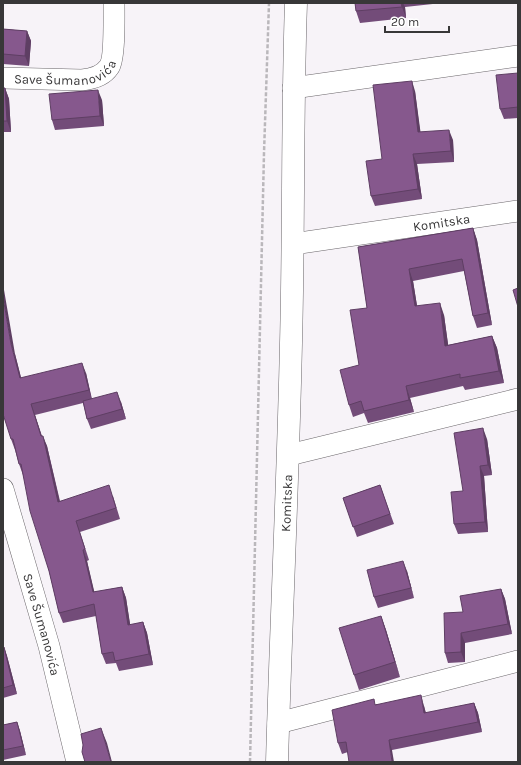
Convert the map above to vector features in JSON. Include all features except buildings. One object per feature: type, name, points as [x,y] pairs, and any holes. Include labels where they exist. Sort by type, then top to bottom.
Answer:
[{"type":"main road","name":"Komitska","points":[[277,762],[289,455],[293,244],[293,88],[296,3]]},
{"type":"street","name":"Save Šumanovića","points":[[3,78],[82,80],[90,79],[101,74],[110,67],[113,52],[114,3]]},
{"type":"street","points":[[293,88],[518,56]]},
{"type":"street","name":"Komitska","points":[[293,244],[518,211]]},
{"type":"street","points":[[289,455],[518,399]]},
{"type":"street","name":"Save Šumanovića","points":[[3,489],[49,646],[77,762]]},
{"type":"street","points":[[278,723],[518,661]]},
{"type":"path","points":[[250,762],[264,153],[269,3]]}]
